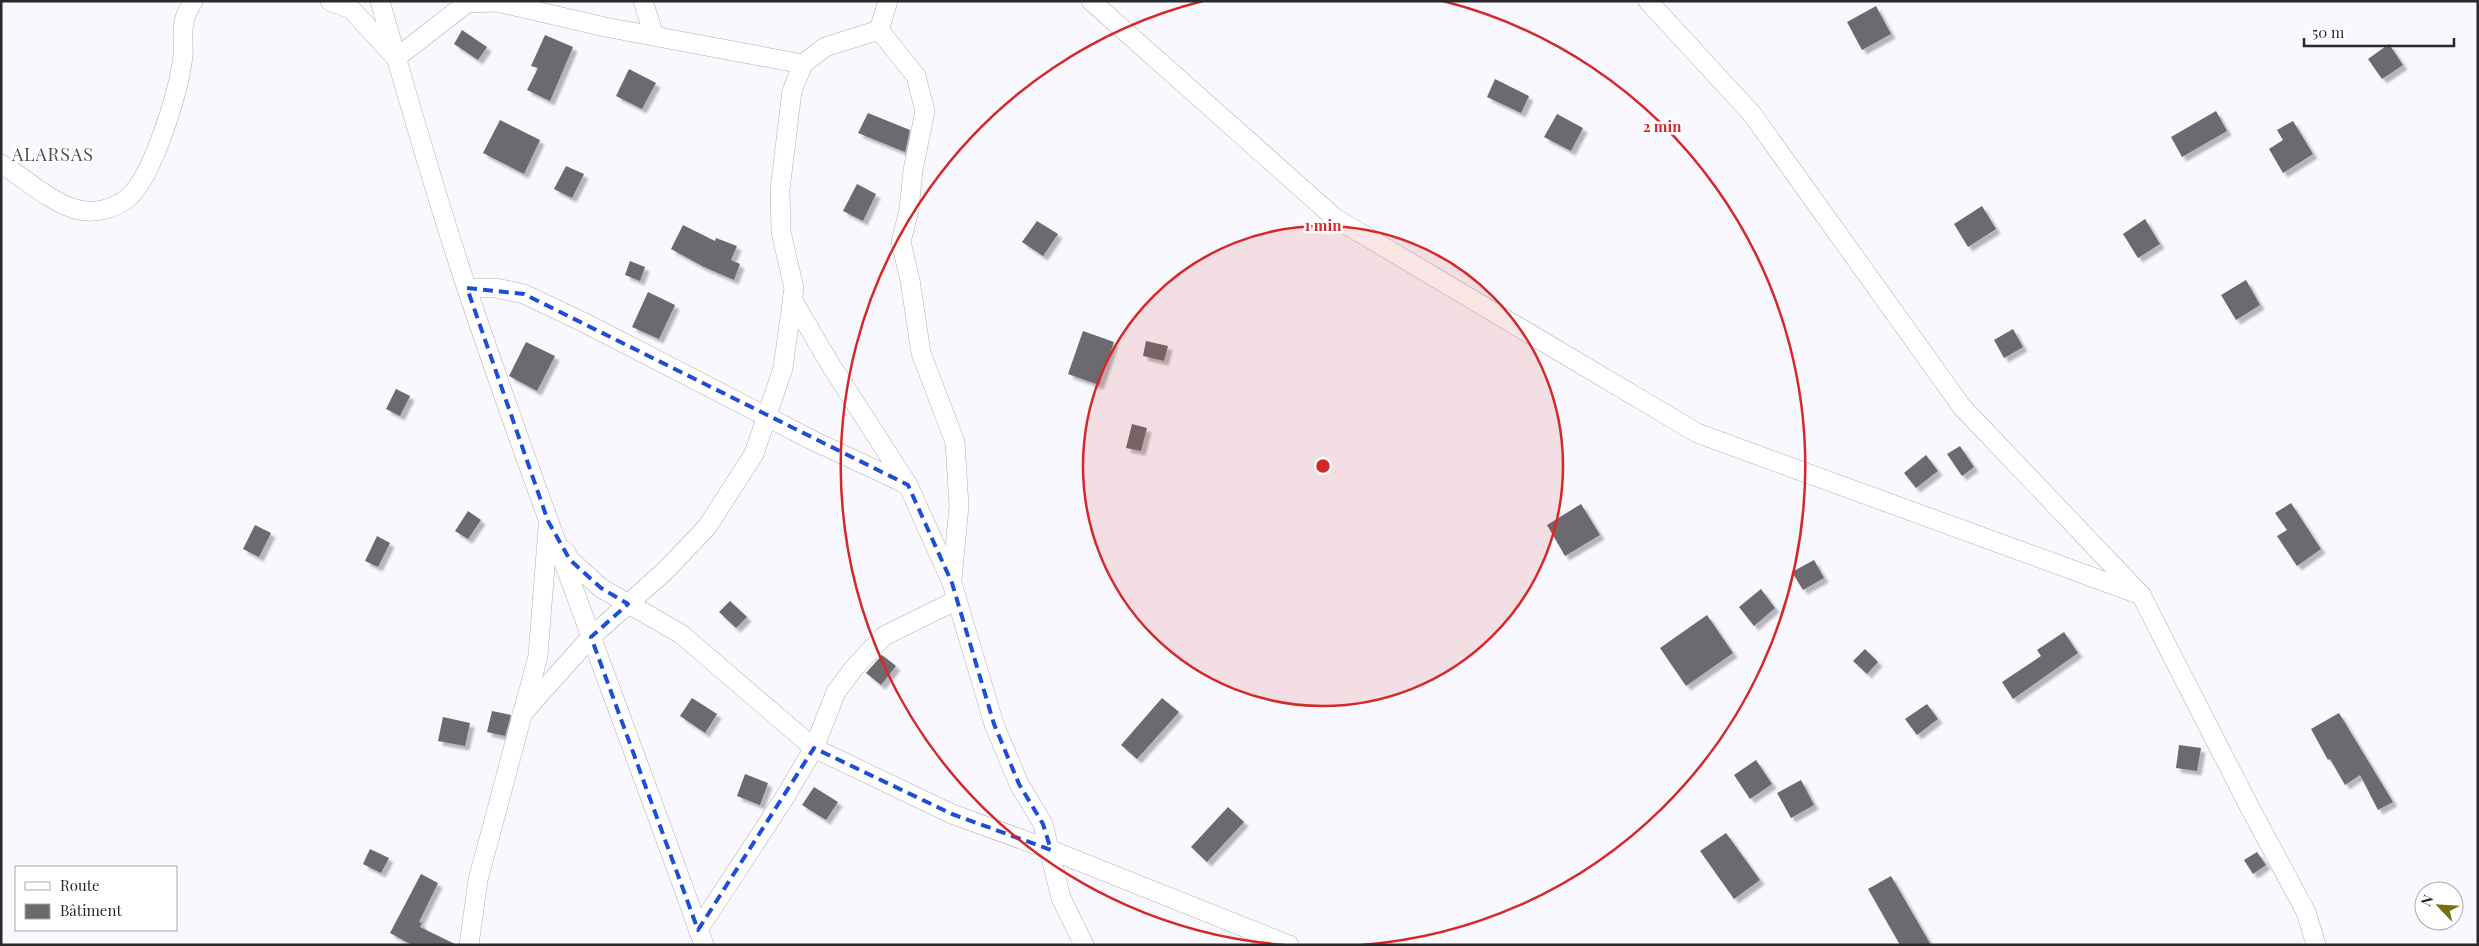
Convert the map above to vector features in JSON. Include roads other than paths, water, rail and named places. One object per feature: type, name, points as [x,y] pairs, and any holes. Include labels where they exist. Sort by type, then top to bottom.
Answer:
[{"type":"street","points":[[1,164],[39,190],[71,208],[85,211],[113,208],[130,196],[146,171],[159,142],[183,57],[184,19],[193,1]]},
{"type":"street","points":[[330,1],[349,5],[396,58]]},
{"type":"street","points":[[380,1],[467,288],[548,521],[701,937]]},
{"type":"street","points":[[644,1],[654,35]]},
{"type":"street","points":[[879,30],[888,1]]},
{"type":"street","points":[[1091,1],[1335,218],[1697,433],[2141,594]]},
{"type":"street","points":[[1648,1],[1752,114],[1962,407],[2141,594],[2249,806],[2306,912],[2316,945]]},
{"type":"street","points":[[396,58],[467,2],[497,2],[605,27],[803,64]]},
{"type":"street","points":[[522,714],[592,637],[665,571],[707,527],[754,454],[783,368],[794,288],[781,232],[780,189],[792,91],[803,64],[825,47],[879,30]]},
{"type":"street","points":[[879,30],[916,76],[925,111],[913,170],[909,210],[901,242],[910,280],[921,353],[955,442],[959,506],[954,591]]},
{"type":"street","points":[[467,288],[496,288],[524,294],[585,323],[766,417],[908,485]]},
{"type":"street","points":[[792,299],[830,364],[908,485],[954,591],[994,724],[1019,784],[1043,824],[1062,898],[1084,945]]},
{"type":"street","points":[[548,521],[570,560],[601,588],[681,634],[814,748],[952,814],[1051,850],[1289,945]]},
{"type":"street","points":[[469,945],[478,880],[538,656],[548,521]]},
{"type":"street","points":[[701,937],[814,748],[836,692],[884,636],[954,591]]},
{"type":"district","name":"ALARSAS","points":[[53,154]]}]
